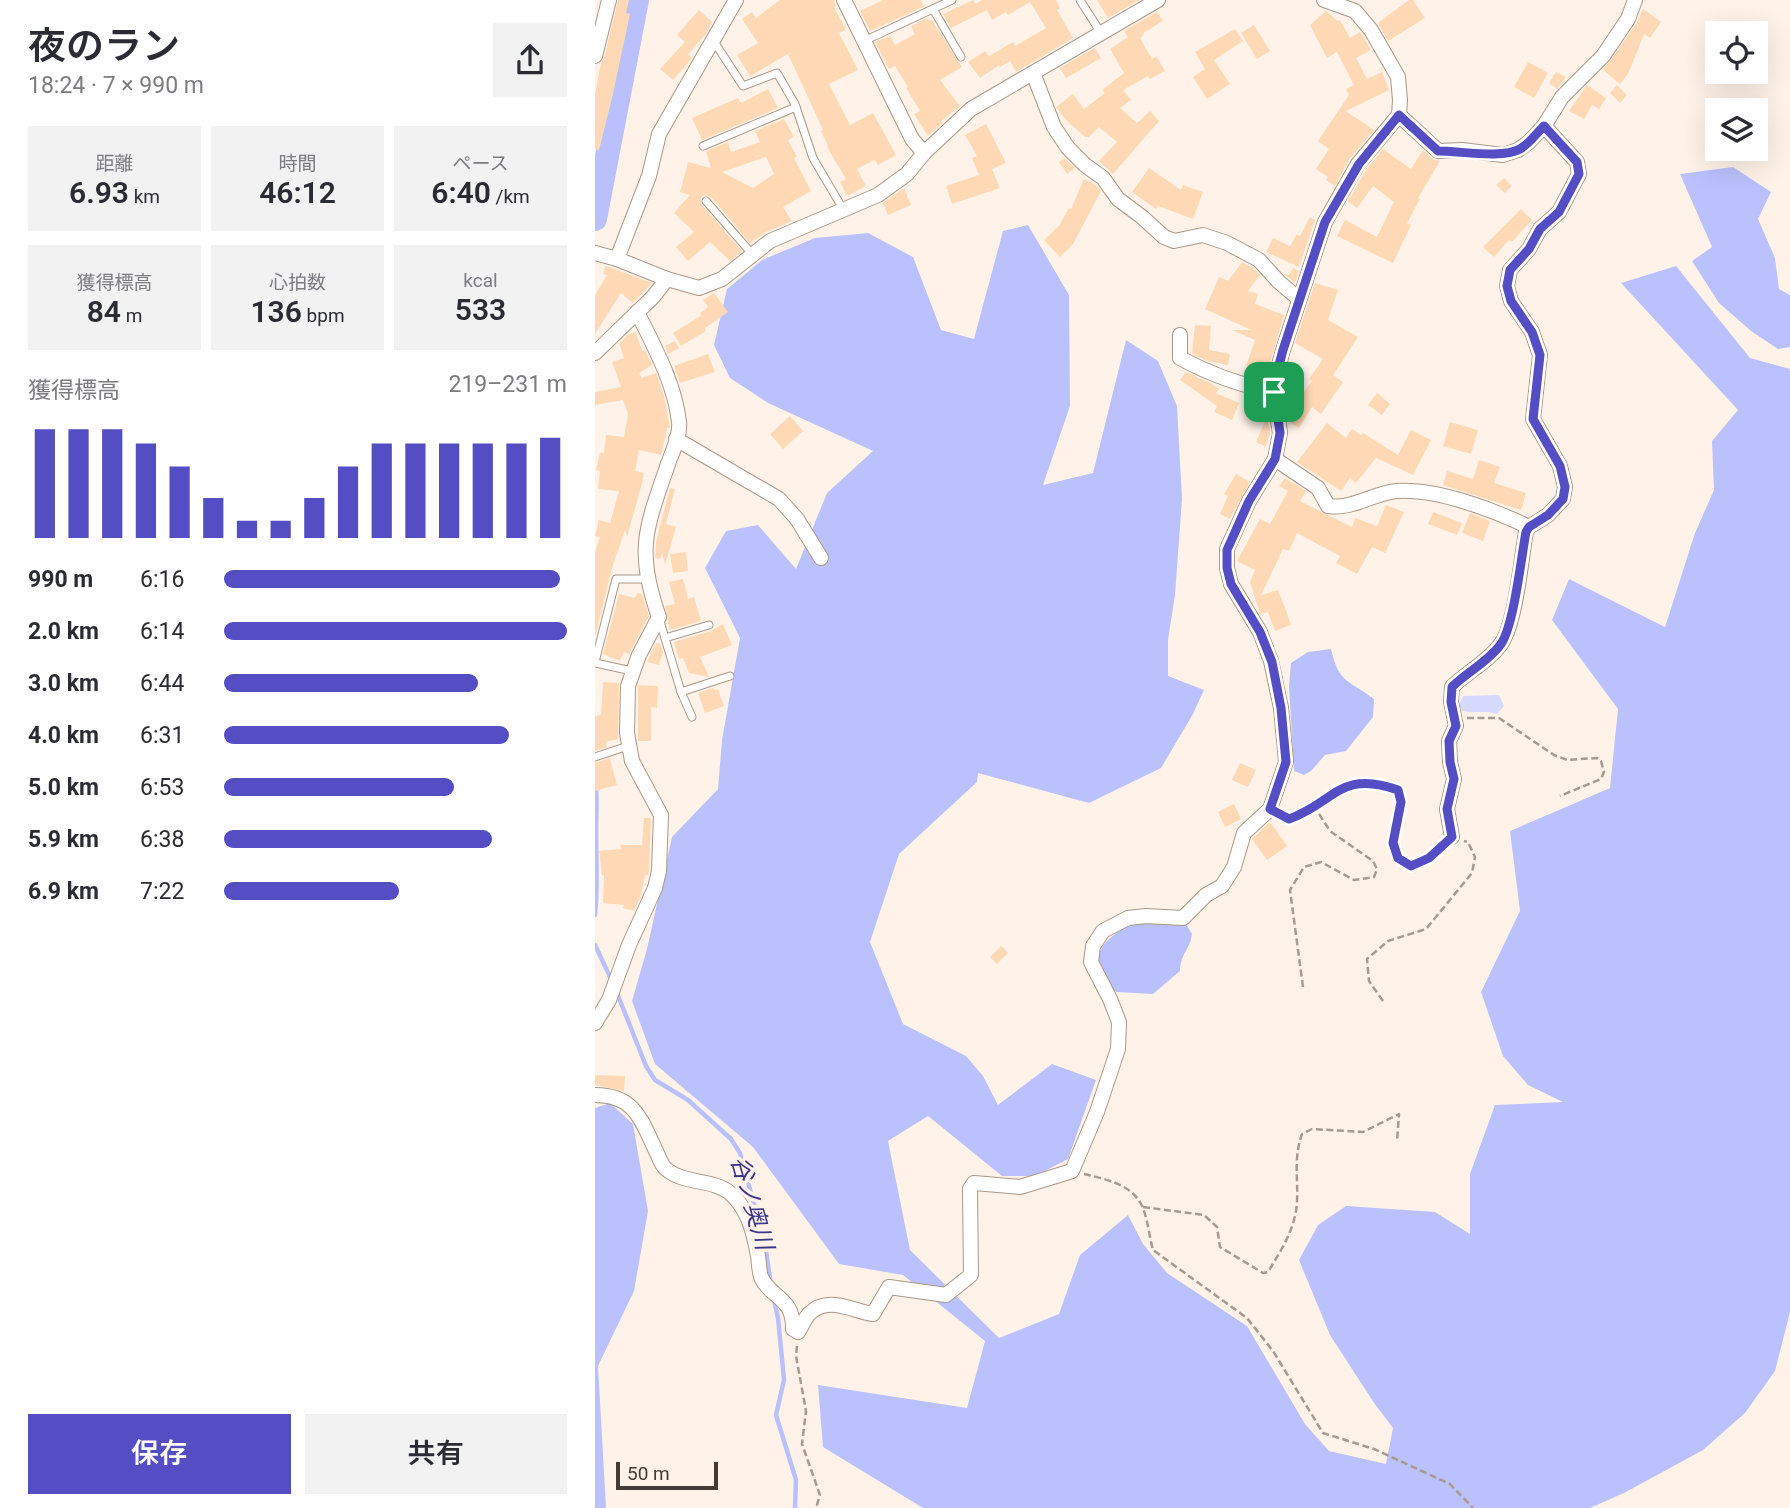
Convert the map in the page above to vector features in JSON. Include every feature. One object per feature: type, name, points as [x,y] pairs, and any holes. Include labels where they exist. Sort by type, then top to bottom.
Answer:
[{"type":"street","points":[[595,56],[608,0]]},
{"type":"street","points":[[736,0],[660,134],[649,176],[606,256],[699,288],[722,279],[770,241],[878,195],[907,174],[924,153],[971,109],[1158,0]]},
{"type":"street","points":[[844,0],[912,139],[924,153]]},
{"type":"street","points":[[595,1095],[618,1096],[629,1105],[642,1121],[664,1168],[682,1178],[713,1183],[731,1194],[746,1216],[755,1238],[761,1276],[782,1298],[794,1317],[793,1329],[798,1332],[806,1316],[815,1309],[838,1304],[873,1314],[889,1287],[946,1295],[971,1275],[970,1189],[974,1183],[1020,1187],[1072,1171],[1097,1112],[1118,1049],[1119,1022],[1091,962],[1093,946],[1103,931],[1128,918],[1183,918],[1206,895],[1222,886],[1234,867],[1244,833],[1270,809],[1286,762],[1281,708],[1272,662],[1260,632],[1231,584],[1227,568],[1227,550],[1244,513],[1275,459],[1280,433],[1274,392],[1283,350],[1325,222],[1359,164],[1399,115],[1401,100],[1398,77],[1371,30],[1355,11],[1324,0]]},
{"type":"street","points":[[1399,115],[1438,151],[1462,150],[1503,155],[1518,150],[1544,126],[1562,97],[1603,56],[1628,19],[1636,0]]},
{"type":"street","points":[[1033,73],[1054,127],[1068,148],[1103,178],[1118,199],[1142,216],[1164,237],[1174,241],[1203,235],[1227,243],[1259,260],[1299,299]]},
{"type":"street","points":[[1452,837],[1447,809],[1454,779],[1449,741],[1456,726],[1451,702],[1452,687],[1501,643],[1509,626],[1526,532],[1563,499],[1565,487],[1560,466],[1533,419],[1540,355],[1532,332],[1511,301],[1507,286],[1510,270],[1529,249],[1540,229],[1559,212],[1579,174],[1577,162],[1544,126]]},
{"type":"street","points":[[595,354],[667,279]]},
{"type":"street","points":[[595,1023],[609,1000],[629,945],[655,888],[659,871],[661,815],[632,761],[628,746],[628,686],[659,617],[647,579],[643,547],[651,513],[680,424],[670,385],[637,312]]},
{"type":"street","points":[[1180,335],[1180,358],[1243,386],[1274,392]]},
{"type":"street","points":[[677,439],[779,499],[797,519],[821,558]]},
{"type":"street","points":[[1275,459],[1318,488],[1328,506],[1341,508],[1376,495],[1399,491],[1429,493],[1494,510],[1529,527]]},
{"type":"lane","points":[[864,41],[952,0]]},
{"type":"lane","points":[[1080,0],[1101,33]]},
{"type":"lane","points":[[933,9],[961,57]]},
{"type":"lane","points":[[713,40],[743,86],[777,73],[796,107],[813,158],[843,210]]},
{"type":"lane","points":[[703,146],[796,107]]},
{"type":"lane","points":[[706,201],[753,255]]},
{"type":"lane","points":[[633,672],[595,662],[616,579],[647,579]]},
{"type":"lane","points":[[659,617],[681,692],[692,717]]},
{"type":"lane","points":[[666,638],[709,625]]},
{"type":"lane","points":[[681,692],[730,676]]},
{"type":"lane","points":[[595,757],[628,746]]},
{"type":"path","points":[[1456,719],[1499,718],[1554,755],[1567,760],[1597,758],[1601,761],[1604,772],[1601,779],[1560,796]]},
{"type":"path","points":[[1270,809],[1289,819],[1303,814],[1332,793],[1357,783],[1378,783],[1398,790],[1401,802],[1393,843],[1398,858],[1411,866],[1429,858],[1452,837],[1468,842],[1475,857],[1472,873],[1426,929],[1388,941],[1367,959],[1369,981],[1383,1001]]},
{"type":"path","points":[[1303,987],[1290,890],[1304,867],[1321,862],[1354,880],[1374,877],[1377,869],[1373,861],[1330,831],[1314,806]]},
{"type":"path","points":[[1143,1208],[1204,1215],[1217,1227],[1220,1247],[1263,1273],[1268,1272],[1291,1233],[1297,1209],[1296,1152],[1302,1134],[1313,1129],[1363,1132],[1399,1114],[1397,1142]]},
{"type":"path","points":[[1072,1171],[1122,1185],[1136,1197],[1143,1208],[1153,1250],[1247,1318],[1273,1351],[1323,1433],[1374,1449],[1450,1484],[1473,1508]]},
{"type":"path","points":[[798,1332],[796,1356],[806,1411],[802,1444],[820,1495],[816,1508]]},
{"type":"shaded area","points":[[1733,167],[1771,192],[1758,219],[1775,258],[1779,289],[1790,295],[1790,347],[1778,349],[1751,331],[1719,303],[1692,261],[1712,247],[1680,174]]},
{"type":"shaded area","points":[[1028,225],[1069,295],[1070,406],[1043,485],[1093,473],[1126,340],[1158,361],[1177,406],[1182,499],[1175,595],[1168,640],[1168,676],[1204,690],[1161,768],[1089,803],[978,773],[977,782],[899,854],[870,942],[903,1024],[966,1056],[983,1076],[998,1105],[1052,1064],[1096,1080],[1068,1159],[1035,1176],[1002,1176],[928,1116],[888,1141],[910,1250],[999,1338],[1059,1314],[1080,1255],[1128,1215],[1143,1244],[1167,1273],[1247,1326],[1305,1424],[1329,1451],[1386,1464],[1393,1428],[1330,1335],[1299,1260],[1318,1225],[1346,1206],[1435,1212],[1470,1234],[1470,1174],[1495,1105],[1563,1102],[1528,1085],[1503,1056],[1481,992],[1520,911],[1510,831],[1610,788],[1618,709],[1552,620],[1569,579],[1665,627],[1695,533],[1714,490],[1712,441],[1738,410],[1621,283],[1676,266],[1750,358],[1790,369],[1790,1312],[1775,1371],[1745,1413],[1703,1450],[1624,1493],[1590,1508],[923,1508],[823,1447],[818,1385],[967,1408],[985,1341],[903,1275],[839,1264],[753,1147],[655,1064],[632,1001],[647,949],[672,837],[718,789],[722,740],[740,638],[705,568],[726,531],[758,525],[796,569],[827,493],[873,451],[768,403],[730,378],[714,345],[727,289],[762,260],[815,238],[868,233],[913,257],[941,330],[974,339],[1003,231]]},
{"type":"shaded area","points":[[1331,649],[1338,669],[1346,680],[1374,699],[1373,717],[1346,751],[1325,755],[1304,775],[1294,771],[1289,686],[1291,663],[1308,652]]},
{"type":"shaded area","points":[[1499,695],[1504,706],[1497,714],[1462,711],[1459,704],[1463,696]]},
{"type":"shaded area","points":[[1139,919],[1186,924],[1192,934],[1191,939],[1180,971],[1153,994],[1116,992],[1100,968],[1101,949],[1115,934]]},
{"type":"shaded area","points":[[610,1103],[633,1124],[648,1211],[634,1291],[598,1366],[606,1508],[595,1508],[595,1108]]},
{"type":"building","points":[[618,0],[629,0],[626,13],[630,14],[599,150],[595,149],[595,95]]},
{"type":"building","points":[[780,0],[834,0],[834,7],[846,30],[839,33],[858,70],[829,84],[850,125],[873,113],[896,155],[878,165],[875,160],[857,169],[866,186],[847,196],[840,182],[846,179],[827,147],[821,131],[823,130],[788,54],[750,76],[737,55],[758,43],[742,19],[752,12],[756,18]]},
{"type":"building","points":[[883,0],[921,0],[923,7],[870,31],[860,11]]},
{"type":"building","points":[[973,0],[976,4],[982,0],[1056,0],[1060,8],[1057,10],[1073,38],[1016,72],[1010,61],[980,78],[968,62],[985,51],[989,56],[1013,42],[1015,46],[1046,28],[1030,2],[1008,15],[1006,12],[992,20],[987,10],[951,28],[943,14]]},
{"type":"building","points":[[1097,0],[1139,0],[1108,18]]},
{"type":"building","points":[[1409,0],[1413,0],[1425,18],[1388,41],[1378,23]]},
{"type":"building","points":[[1643,9],[1661,22],[1650,38],[1644,34],[1628,74],[1620,84],[1603,70],[1636,24]]},
{"type":"building","points":[[699,10],[712,22],[706,34],[688,54],[692,58],[673,80],[660,69],[685,42],[677,35]]},
{"type":"building","points":[[1326,11],[1340,20],[1350,38],[1360,32],[1371,50],[1356,58],[1367,79],[1382,72],[1389,90],[1346,111],[1374,130],[1350,158],[1335,186],[1316,169],[1329,149],[1318,141],[1349,95],[1346,89],[1354,85],[1337,52],[1327,58],[1310,25]]},
{"type":"building","points":[[1157,12],[1163,21],[1143,33],[1140,38],[1152,59],[1156,56],[1165,71],[1150,79],[1148,76],[1123,90],[1131,100],[1120,108],[1137,123],[1150,111],[1159,121],[1113,174],[1099,161],[1117,142],[1099,127],[1089,137],[1085,137],[1056,107],[1073,94],[1084,109],[1105,93],[1102,90],[1124,73],[1110,49],[1128,37],[1124,31]]},
{"type":"building","points":[[928,18],[932,20],[962,67],[940,80],[960,106],[928,136],[914,114],[920,111],[906,88],[908,87],[895,66],[889,69],[875,42],[890,36],[895,45],[915,34],[911,26]]},
{"type":"building","points":[[1254,25],[1270,51],[1257,59],[1241,33]]},
{"type":"building","points":[[1235,29],[1243,41],[1214,60],[1230,84],[1207,99],[1193,77],[1205,69],[1195,52]]},
{"type":"building","points":[[1095,48],[1101,58],[1066,78],[1060,68]]},
{"type":"building","points":[[1528,62],[1548,73],[1534,98],[1514,87]]},
{"type":"building","points":[[1556,72],[1566,77],[1557,89],[1549,83]]},
{"type":"building","points":[[1587,85],[1606,98],[1599,109],[1592,105],[1584,119],[1569,111]]},
{"type":"building","points":[[1617,85],[1627,95],[1620,103],[1610,93]]},
{"type":"building","points":[[768,89],[778,108],[702,140],[692,118],[738,98],[741,103]]},
{"type":"building","points":[[784,119],[794,137],[788,140],[797,157],[794,158],[811,191],[783,207],[792,221],[766,232],[750,243],[711,197],[704,195],[701,204],[742,251],[730,261],[710,242],[688,261],[676,247],[694,232],[674,213],[690,195],[680,192],[688,162],[711,168],[706,151],[728,142],[731,152],[760,142],[755,131]],"holes":[[[766,157],[774,174],[753,188],[722,172]]]},
{"type":"building","points":[[986,124],[1006,163],[992,169],[1000,188],[952,204],[946,186],[979,175],[972,158],[977,156],[965,135]]},
{"type":"building","points":[[1383,149],[1411,169],[1423,150],[1434,160],[1440,161],[1418,198],[1420,199],[1407,223],[1411,225],[1393,263],[1337,236],[1345,220],[1377,237],[1394,202],[1373,186],[1357,208],[1348,201],[1366,170]]},
{"type":"building","points":[[1064,158],[1075,168],[1067,174],[1059,162]]},
{"type":"building","points":[[1149,168],[1181,190],[1183,185],[1203,192],[1193,219],[1158,206],[1156,209],[1132,192]]},
{"type":"building","points":[[1504,178],[1512,186],[1505,193],[1496,185]]},
{"type":"building","points":[[1084,179],[1101,191],[1073,244],[1060,257],[1044,240],[1059,226],[1069,208],[1071,209]]},
{"type":"building","points":[[904,188],[911,205],[888,215],[883,203]]},
{"type":"building","points":[[1521,209],[1532,220],[1494,257],[1483,247]]},
{"type":"building","points":[[1310,217],[1315,220],[1299,267],[1266,252],[1273,238],[1290,246],[1297,234],[1300,236]]},
{"type":"building","points":[[1242,262],[1260,275],[1248,291],[1258,294],[1255,304],[1284,315],[1267,373],[1246,366],[1255,340],[1232,330],[1251,330],[1205,309],[1219,277],[1228,281]]},
{"type":"building","points":[[606,266],[652,283],[633,303],[621,293],[595,334],[595,295],[607,275],[603,274]]},
{"type":"building","points":[[1293,268],[1299,271],[1295,283],[1284,274],[1289,275]]},
{"type":"building","points":[[1315,283],[1338,290],[1328,320],[1358,337],[1333,375],[1343,382],[1321,414],[1312,407],[1299,428],[1288,421],[1287,413],[1312,381],[1309,379],[1323,359],[1295,343]]},
{"type":"building","points":[[714,293],[728,312],[705,328],[706,331],[681,346],[673,333],[702,315],[700,313],[708,307],[703,300]]},
{"type":"building","points":[[1195,325],[1211,326],[1209,350],[1230,354],[1228,365],[1192,354]]},
{"type":"building","points":[[636,332],[642,351],[645,350],[652,365],[639,373],[642,378],[656,373],[670,427],[667,428],[661,455],[639,450],[635,471],[644,473],[642,483],[627,537],[625,530],[612,568],[595,637],[595,552],[600,537],[595,536],[599,520],[610,523],[619,491],[598,489],[600,471],[596,470],[600,453],[604,453],[606,435],[624,437],[628,414],[623,400],[595,405],[595,392],[621,387],[612,362],[624,358],[619,343],[629,334]]},
{"type":"building","points":[[675,341],[679,348],[668,354],[665,346]]},
{"type":"building","points":[[708,354],[715,372],[680,383],[674,366]]},
{"type":"building","points":[[1186,372],[1212,384],[1219,389],[1216,393],[1239,403],[1232,420],[1214,412],[1217,406],[1180,380]]},
{"type":"building","points":[[1377,393],[1390,404],[1382,415],[1368,405]]},
{"type":"building","points":[[790,416],[803,431],[783,449],[770,434]]},
{"type":"building","points":[[1266,418],[1270,433],[1266,447],[1256,442]]},
{"type":"building","points":[[1450,422],[1478,430],[1471,454],[1443,446]]},
{"type":"building","points":[[1327,423],[1346,438],[1352,429],[1398,455],[1411,430],[1431,440],[1413,475],[1376,458],[1356,483],[1350,478],[1341,491],[1297,462]]},
{"type":"building","points":[[1479,460],[1500,467],[1494,483],[1526,493],[1521,510],[1443,485],[1447,471],[1473,479]]},
{"type":"building","points":[[1236,474],[1250,482],[1230,519],[1220,514],[1228,496],[1224,494]]},
{"type":"building","points":[[1285,478],[1306,491],[1300,501],[1352,527],[1355,518],[1377,526],[1386,505],[1404,512],[1385,553],[1372,547],[1357,574],[1336,563],[1340,556],[1297,533],[1289,551],[1283,549],[1261,595],[1278,590],[1286,610],[1291,625],[1275,631],[1268,612],[1260,614],[1250,582],[1255,570],[1237,561],[1260,519],[1270,524],[1288,491],[1279,486]]},
{"type":"building","points":[[670,488],[675,489],[666,524],[676,527],[665,565],[662,552],[660,559],[655,558],[656,542]]},
{"type":"building","points":[[1433,512],[1462,523],[1457,535],[1428,524]]},
{"type":"building","points":[[1470,513],[1490,521],[1483,541],[1462,533]]},
{"type":"building","points":[[686,552],[688,571],[673,573],[670,554]]},
{"type":"building","points":[[683,579],[688,599],[694,597],[701,621],[670,630],[665,606],[675,604],[669,582]]},
{"type":"building","points":[[637,593],[642,594],[649,616],[629,654],[624,652],[620,661],[603,654],[619,594],[635,598]]},
{"type":"building","points":[[723,624],[732,645],[700,657],[709,677],[689,673],[683,658],[679,659],[674,642],[711,631]]},
{"type":"building","points":[[656,643],[660,644],[663,652],[659,665],[647,662]]},
{"type":"building","points":[[603,682],[619,683],[618,739],[606,742],[607,747],[595,751],[595,716],[601,715]]},
{"type":"building","points":[[638,685],[658,686],[657,708],[651,707],[651,741],[638,741]]},
{"type":"building","points":[[718,689],[724,706],[705,713],[698,693]]},
{"type":"building","points":[[610,758],[617,785],[595,791],[595,763]]},
{"type":"building","points":[[1240,763],[1256,770],[1248,787],[1232,780]]},
{"type":"building","points":[[1234,804],[1241,819],[1225,827],[1218,812]]},
{"type":"building","points":[[644,818],[651,818],[649,870],[634,911],[623,908],[624,905],[603,903],[604,875],[602,876],[599,851],[621,849],[621,845],[642,845]]},
{"type":"building","points":[[1270,822],[1287,846],[1267,860],[1252,839]]},
{"type":"building","points":[[1001,946],[1008,953],[997,964],[990,957]]},
{"type":"building","points":[[595,1075],[625,1076],[624,1091],[595,1085]]},
{"type":"waterway","points":[[595,219],[637,0]]},
{"type":"waterway","name":"谷ノ奥川","points":[[595,779],[595,915]]},
{"type":"waterway","name":"谷ノ奥川","points":[[595,945],[612,981]]},
{"type":"waterway","name":"谷ノ奥川","points":[[617,993],[646,1066],[655,1080],[688,1100],[731,1139],[740,1153],[765,1244],[771,1285]]},
{"type":"waterway","name":"谷ノ奥川","points":[[774,1300],[784,1380],[776,1415],[796,1480],[795,1508]]},
{"type":"route","points":[[1399,115],[1438,151],[1462,150],[1503,155],[1518,150],[1544,126],[1577,162],[1579,174],[1559,212],[1540,229],[1529,249],[1510,270],[1507,286],[1511,301],[1532,332],[1540,355],[1533,419],[1560,466],[1565,487],[1563,499],[1526,532],[1509,626],[1501,643],[1452,687],[1451,702],[1456,726],[1449,741],[1454,779],[1447,809],[1452,824],[1452,837],[1429,858],[1411,866],[1398,858],[1393,843],[1401,802],[1398,790],[1378,783],[1357,783],[1332,793],[1303,814],[1289,819],[1270,809],[1286,762],[1281,708],[1272,662],[1260,632],[1231,584],[1227,568],[1227,550],[1249,501],[1275,459],[1280,433],[1274,392],[1283,350],[1325,222],[1359,164],[1399,115]]}]
